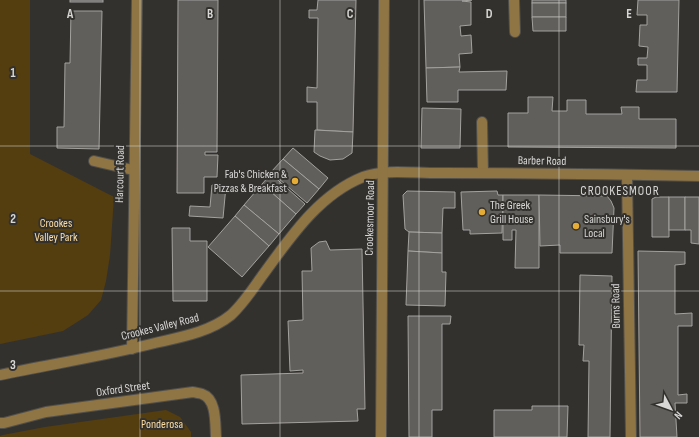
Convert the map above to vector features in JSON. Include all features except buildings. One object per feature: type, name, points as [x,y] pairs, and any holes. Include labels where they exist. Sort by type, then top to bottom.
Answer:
[{"type":"street","name":"Harcourt Road","points":[[132,349],[137,0]]},
{"type":"street","name":"Crookesmoor Road","points":[[381,437],[384,0]]},
{"type":"street","points":[[514,0],[515,32]]},
{"type":"street","points":[[482,122],[483,173]]},
{"type":"street","points":[[94,161],[134,170]]},
{"type":"street","name":"Barber Road","points":[[384,173],[699,176]]},
{"type":"street","name":"Crookes Valley Road","points":[[0,374],[132,349],[185,336],[213,327],[230,315],[245,300],[280,252],[324,200],[345,185],[366,176],[384,173]]},
{"type":"street","name":"Burns Road","points":[[627,175],[631,437]]},
{"type":"street","name":"Oxford Street","points":[[0,423],[46,412],[193,392],[204,394],[210,400],[214,409],[216,437]]},
{"type":"green space","name":"Crookes Valley Park","points":[[0,0],[30,0],[30,154],[114,197],[110,255],[101,300],[88,315],[63,331],[0,344]]},
{"type":"green space","name":"Ponderosa","points":[[166,410],[180,417],[191,432],[191,437],[0,437],[3,435],[45,427]]},
{"type":"place","name":"Fab's Chicken & Pizzas & Breakfast","points":[[295,181]]},
{"type":"place","name":"The Greek Grill House","points":[[482,212]]},
{"type":"place","name":"Sainsbury's Local","points":[[576,226]]},
{"type":"district","name":"CROOKESMOOR","points":[[620,191]]}]
